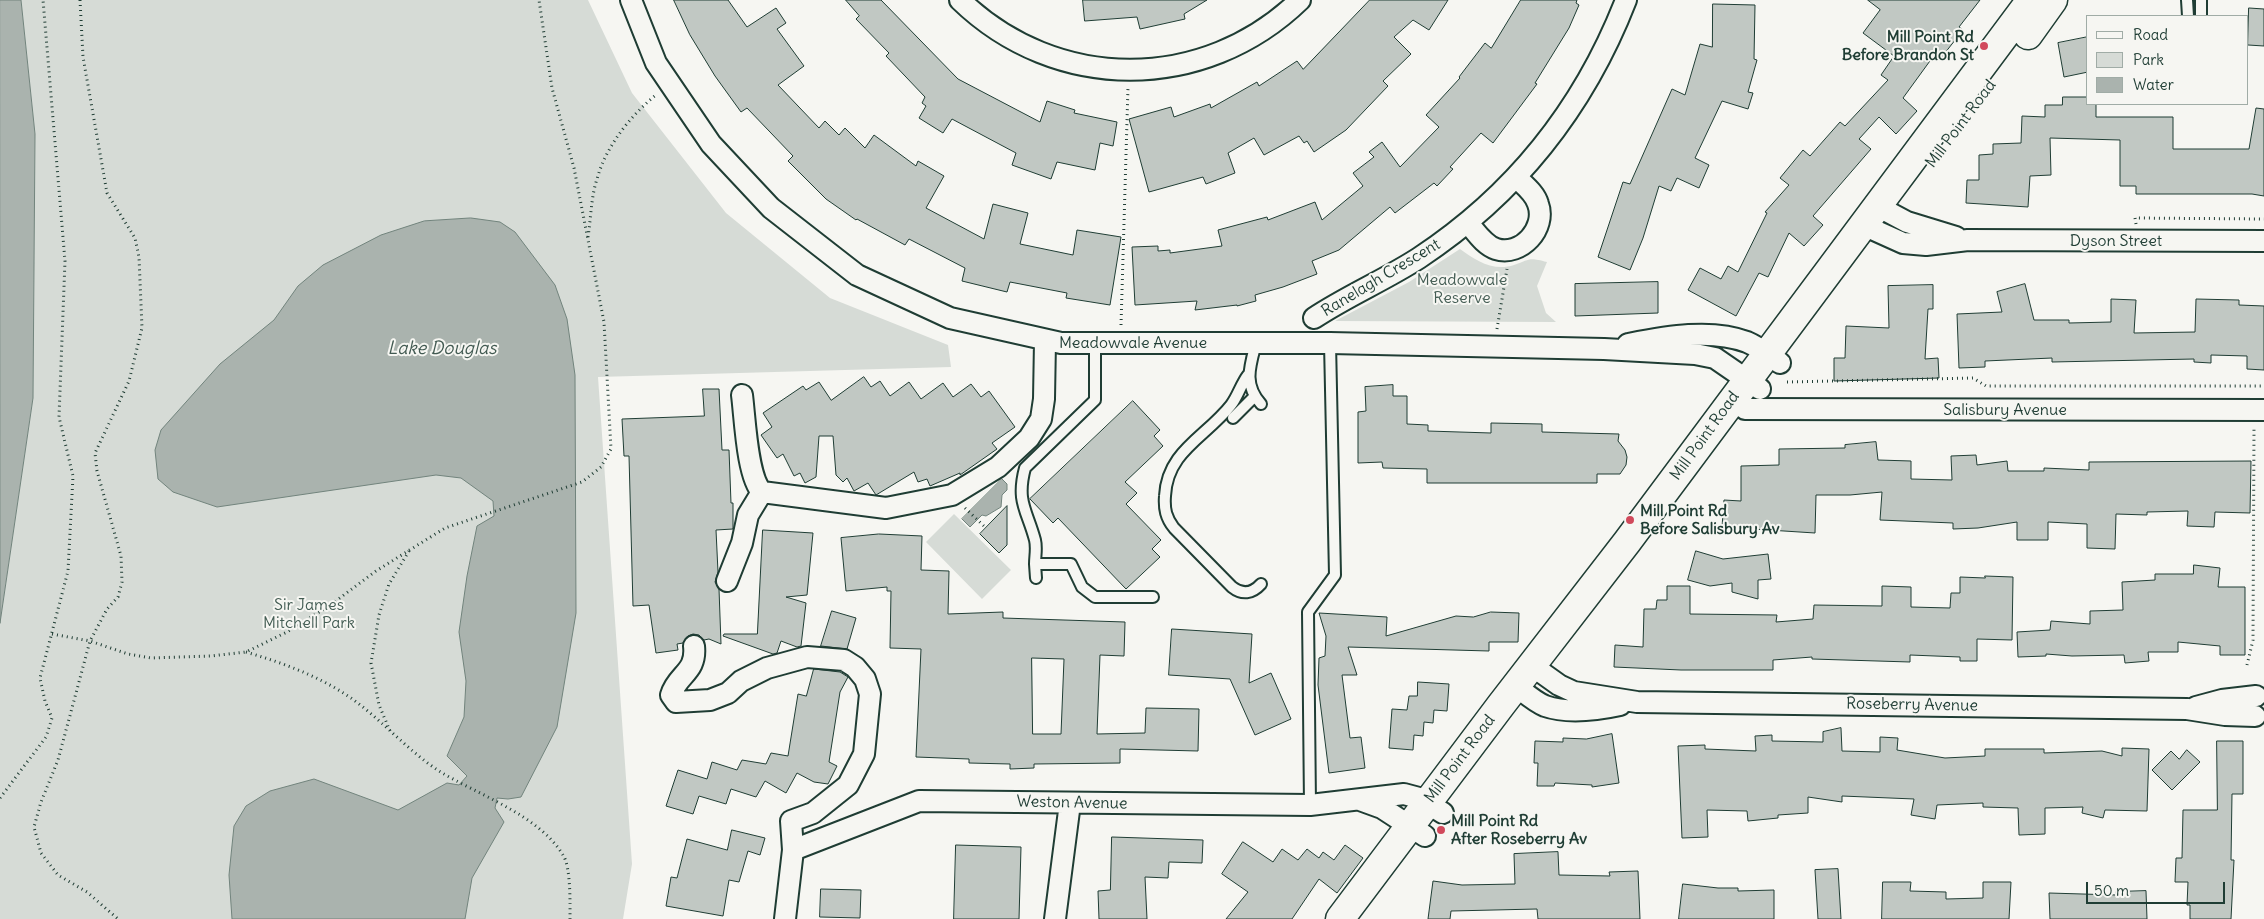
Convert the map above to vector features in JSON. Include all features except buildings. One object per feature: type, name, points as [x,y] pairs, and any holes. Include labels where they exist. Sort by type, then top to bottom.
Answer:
[{"type":"main road","name":"Mill Point Road","points":[[1363,919],[1418,831],[1530,681],[1627,542],[1751,393],[1778,366],[1877,219],[2031,0]]},
{"type":"main road","name":"Mill Point Road","points":[[1877,219],[2053,0]]},
{"type":"main road","name":"Mill Point Road","points":[[1340,919],[1418,831]]},
{"type":"street","name":"Meadowvale Avenue","points":[[631,0],[656,63],[711,144],[771,208],[857,275],[950,318],[1045,341],[1095,343],[1330,343],[1604,349],[1695,354],[1715,358],[1751,393]]},
{"type":"street","points":[[960,0],[974,14],[1011,40],[1053,58],[1095,69],[1128,69],[1184,64],[1232,48],[1286,14],[1300,0]]},
{"type":"street","name":"Ranelagh Crescent","points":[[1314,318],[1330,307],[1393,274],[1468,223],[1516,177],[1558,128],[1580,95],[1604,49],[1626,0]]},
{"type":"street","points":[[1468,223],[1481,239],[1494,249],[1510,251],[1518,248],[1530,238],[1539,218],[1538,203],[1533,194],[1516,177]]},
{"type":"street","name":"Dyson Street","points":[[1877,219],[1903,244],[1926,245],[1968,240],[2264,241]]},
{"type":"street","name":"Meadowvale Avenue","points":[[1604,349],[1654,339],[1697,336],[1728,337],[1748,342],[1778,366]]},
{"type":"street","points":[[742,395],[752,473],[756,487],[762,492],[886,508],[952,495],[998,467],[1029,438],[1041,419],[1044,399],[1045,341]]},
{"type":"street","name":"Salisbury Avenue","points":[[1751,393],[2259,410]]},
{"type":"street","points":[[727,581],[740,550],[748,515],[762,492]]},
{"type":"street","points":[[694,646],[695,654],[690,669],[673,688],[671,695],[676,702],[710,700],[728,693],[741,682],[766,668],[807,658],[844,660],[855,667],[864,679],[870,694],[864,754],[848,785],[813,813],[791,821],[794,850],[785,919]]},
{"type":"street","name":"Roseberry Avenue","points":[[1530,681],[1574,692],[1636,702],[2187,709],[2225,715],[2260,707]]},
{"type":"street","name":"Weston Avenue","points":[[794,850],[919,801],[1310,805],[1404,794],[1435,808]]},
{"type":"street","name":"Weston Avenue","points":[[1360,800],[1382,808],[1418,831]]},
{"type":"street","points":[[1055,919],[1070,803]]},
{"type":"lane","points":[[2187,0],[2188,15]]},
{"type":"lane","points":[[2201,0],[2201,15]]},
{"type":"lane","points":[[1036,578],[1035,542],[1022,507],[1022,480],[1025,468],[1095,400],[1095,343]]},
{"type":"lane","points":[[1256,343],[1248,375],[1231,405],[1176,460],[1166,481],[1164,508],[1167,518],[1174,528],[1212,561],[1236,590],[1247,592],[1261,584]]},
{"type":"lane","points":[[1310,805],[1308,612],[1335,574],[1330,343]]},
{"type":"lane","points":[[1233,418],[1258,400],[1248,375]]},
{"type":"lane","points":[[1036,564],[1071,564],[1082,587],[1095,597],[1153,597]]},
{"type":"path","points":[[0,798],[46,737],[52,718],[45,701],[40,678],[68,572],[73,476],[59,417],[65,261],[43,0]]},
{"type":"path","points":[[80,0],[82,57],[106,193],[135,238],[140,257],[142,328],[129,381],[105,428],[95,453],[97,471],[121,556],[122,582],[118,597],[107,610],[90,640],[58,760],[41,802],[34,827],[41,853],[58,875],[87,892],[118,919]]},
{"type":"path","points":[[52,634],[90,640],[128,654],[151,658],[211,656],[246,652],[287,632],[410,549],[445,528],[487,512],[582,482],[601,467],[611,449],[604,322],[574,168],[552,88],[539,0]]},
{"type":"path","points":[[1120,343],[1128,69]]},
{"type":"path","points":[[588,240],[596,179],[614,142],[642,106],[670,83]]},
{"type":"path","points":[[1496,347],[1510,251]]},
{"type":"path","points":[[1778,366],[1973,378],[1986,386],[2264,386]]},
{"type":"path","points":[[2247,665],[2253,640],[2259,410],[2255,386]]},
{"type":"path","points":[[967,510],[986,528]]},
{"type":"path","points":[[390,732],[379,705],[370,662],[379,615],[387,592],[410,549]]},
{"type":"path","points":[[246,652],[281,663],[314,678],[350,698],[439,770],[545,832],[565,857],[569,887],[570,919]]},
{"type":"green space","name":"Sir James Mitchell Park","points":[[21,0],[588,0],[632,93],[726,213],[830,298],[948,345],[951,367],[598,377],[632,864],[623,919],[0,919],[0,623],[33,398],[35,134]]},
{"type":"green space","name":"Meadowvale Reserve","points":[[1460,249],[1478,261],[1492,266],[1506,267],[1530,259],[1547,262],[1537,286],[1546,313],[1556,322],[1335,321],[1409,282]]},
{"type":"green space","points":[[954,514],[1011,570],[982,599],[926,542]]},
{"type":"water","points":[[0,0],[21,0],[35,134],[33,398],[0,623]]},
{"type":"water","name":"Lake Douglas","points":[[471,218],[500,222],[515,232],[555,285],[567,319],[575,375],[576,613],[557,727],[521,797],[497,798],[495,808],[504,822],[472,878],[465,919],[232,919],[229,875],[234,826],[246,806],[270,791],[314,779],[398,810],[447,783],[459,785],[467,776],[447,756],[464,717],[466,681],[459,632],[467,576],[477,526],[494,516],[493,501],[461,478],[436,475],[217,507],[173,492],[158,479],[155,450],[161,430],[220,364],[274,320],[298,286],[323,265],[381,235],[424,221]]},
{"type":"water","points":[[1002,479],[1007,484],[1007,490],[1002,495],[1001,507],[986,516],[982,515],[970,527],[962,519]]},
{"type":"place","name":"Mill Point Rd Before Brandon St","points":[[1984,46]]},
{"type":"place","name":"Mill Point Rd Before Salisbury Av","points":[[1630,520]]},
{"type":"place","name":"Mill Point Rd After Roseberry Av","points":[[1441,830]]}]
